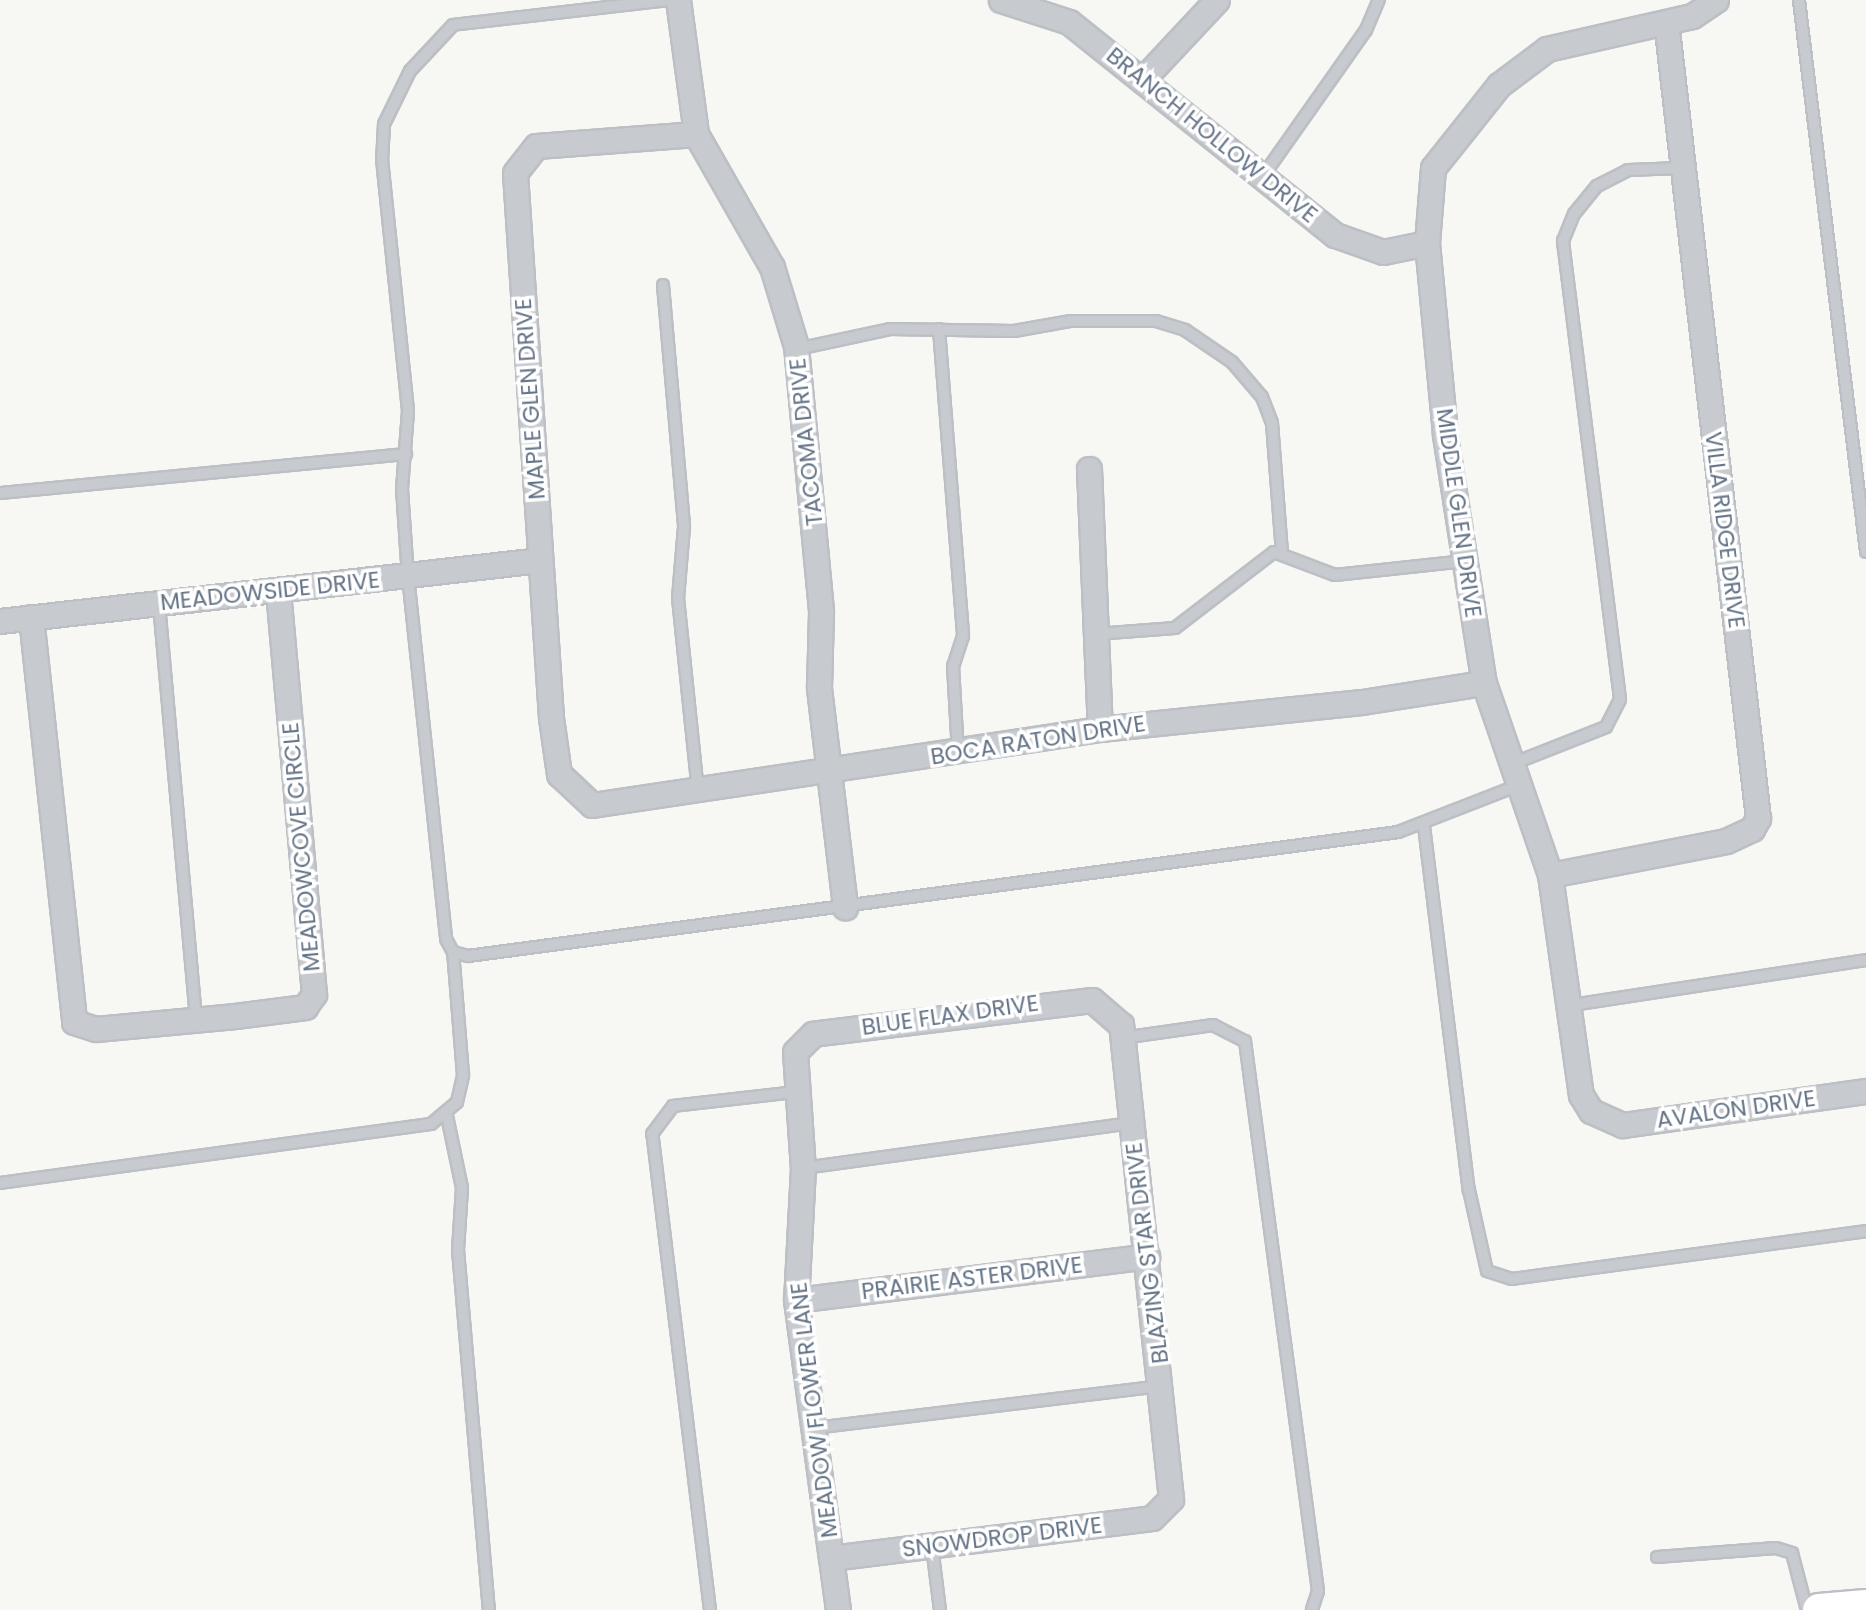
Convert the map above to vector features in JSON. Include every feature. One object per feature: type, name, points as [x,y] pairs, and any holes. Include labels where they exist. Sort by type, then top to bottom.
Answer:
[{"type":"street","name":"TACOMA DRIVE","points":[[678,0],[696,134],[772,267],[797,349],[808,420],[827,773],[845,907]]},
{"type":"street","name":"BRANCH HOLLOW DRIVE","points":[[1001,0],[1069,22],[1335,235],[1383,252],[1427,243]]},
{"type":"street","points":[[1143,79],[1217,0]]},
{"type":"street","name":"MIDDLE GLEN DRIVE","points":[[1607,1119],[1581,1095],[1572,1005],[1550,875],[1484,682],[1465,561],[1427,243],[1433,168],[1499,85],[1547,49],[1666,22],[1716,0]]},
{"type":"street","name":"VILLA RIDGE DRIVE","points":[[1550,875],[1726,841],[1752,829],[1758,818],[1666,22]]},
{"type":"street","name":"MAPLE GLEN DRIVE","points":[[592,805],[559,774],[540,560],[515,173],[536,146],[696,134]]},
{"type":"street","points":[[1089,468],[1100,729]]},
{"type":"street","name":"MEADOWSIDE DRIVE","points":[[0,621],[540,560]]},
{"type":"street","name":"MEADOWCOVE CIRCLE","points":[[31,618],[74,1022],[96,1029],[197,1019],[305,1007],[314,994],[278,591]]},
{"type":"street","name":"BOCA RATON DRIVE","points":[[592,805],[827,773],[1100,729],[1362,702],[1484,682]]},
{"type":"street","name":"BLUE FLAX DRIVE","points":[[800,1044],[813,1034],[1081,998],[1103,1006]]},
{"type":"street","name":"BLAZING STAR DRIVE","points":[[1103,1006],[1121,1025],[1174,1488],[1167,1506]]},
{"type":"street","name":"MEADOW FLOWER LANE","points":[[800,1044],[796,1093],[803,1168],[796,1300],[838,1610]]},
{"type":"street","name":"AVALON DRIVE","points":[[1607,1119],[1623,1125],[1866,1091]]},
{"type":"street","name":"PRAIRIE ASTER DRIVE","points":[[796,1300],[1147,1256]]},
{"type":"street","name":"SNOWDROP DRIVE","points":[[831,1558],[1152,1518],[1167,1506]]},
{"type":"street","points":[[1819,1610],[1866,1606]]},
{"type":"lane","points":[[489,1610],[458,1250],[462,1188],[447,1116],[463,1075],[453,952],[446,939],[408,576],[402,489],[408,411],[382,148],[384,124],[411,71],[453,25],[668,0]]},
{"type":"lane","points":[[1263,176],[1351,52],[1380,0]]},
{"type":"lane","points":[[1799,0],[1866,552]]},
{"type":"lane","points":[[453,952],[468,956],[845,907],[1424,826],[1606,727],[1620,699],[1563,241],[1573,214],[1597,186],[1628,170],[1681,168]]},
{"type":"lane","points":[[663,285],[684,527],[678,598],[698,791]]},
{"type":"lane","points":[[797,349],[890,328],[939,329],[1156,321],[1185,330],[1232,362],[1262,397],[1272,422],[1282,554]]},
{"type":"lane","points":[[939,329],[961,589],[963,636],[953,666],[958,752]]},
{"type":"lane","points":[[0,493],[406,454]]},
{"type":"lane","points":[[1096,634],[1175,628],[1216,602],[1251,568],[1274,552],[1335,575],[1465,561]]},
{"type":"lane","points":[[159,604],[197,1019]]},
{"type":"lane","points":[[1424,826],[1469,1190],[1487,1271],[1512,1279],[1866,1231]]},
{"type":"lane","points":[[1572,1005],[1866,960]]},
{"type":"lane","points":[[1122,1038],[1213,1025],[1245,1041],[1318,1591],[1311,1610]]},
{"type":"lane","points":[[710,1610],[652,1134],[673,1106],[796,1093]]},
{"type":"lane","points":[[0,1183],[400,1130],[447,1116]]},
{"type":"lane","points":[[803,1168],[1132,1123]]},
{"type":"lane","points":[[814,1429],[1162,1385]]},
{"type":"lane","points":[[932,1546],[940,1610]]},
{"type":"lane","points":[[1657,1557],[1776,1548],[1792,1553],[1807,1610]]}]
